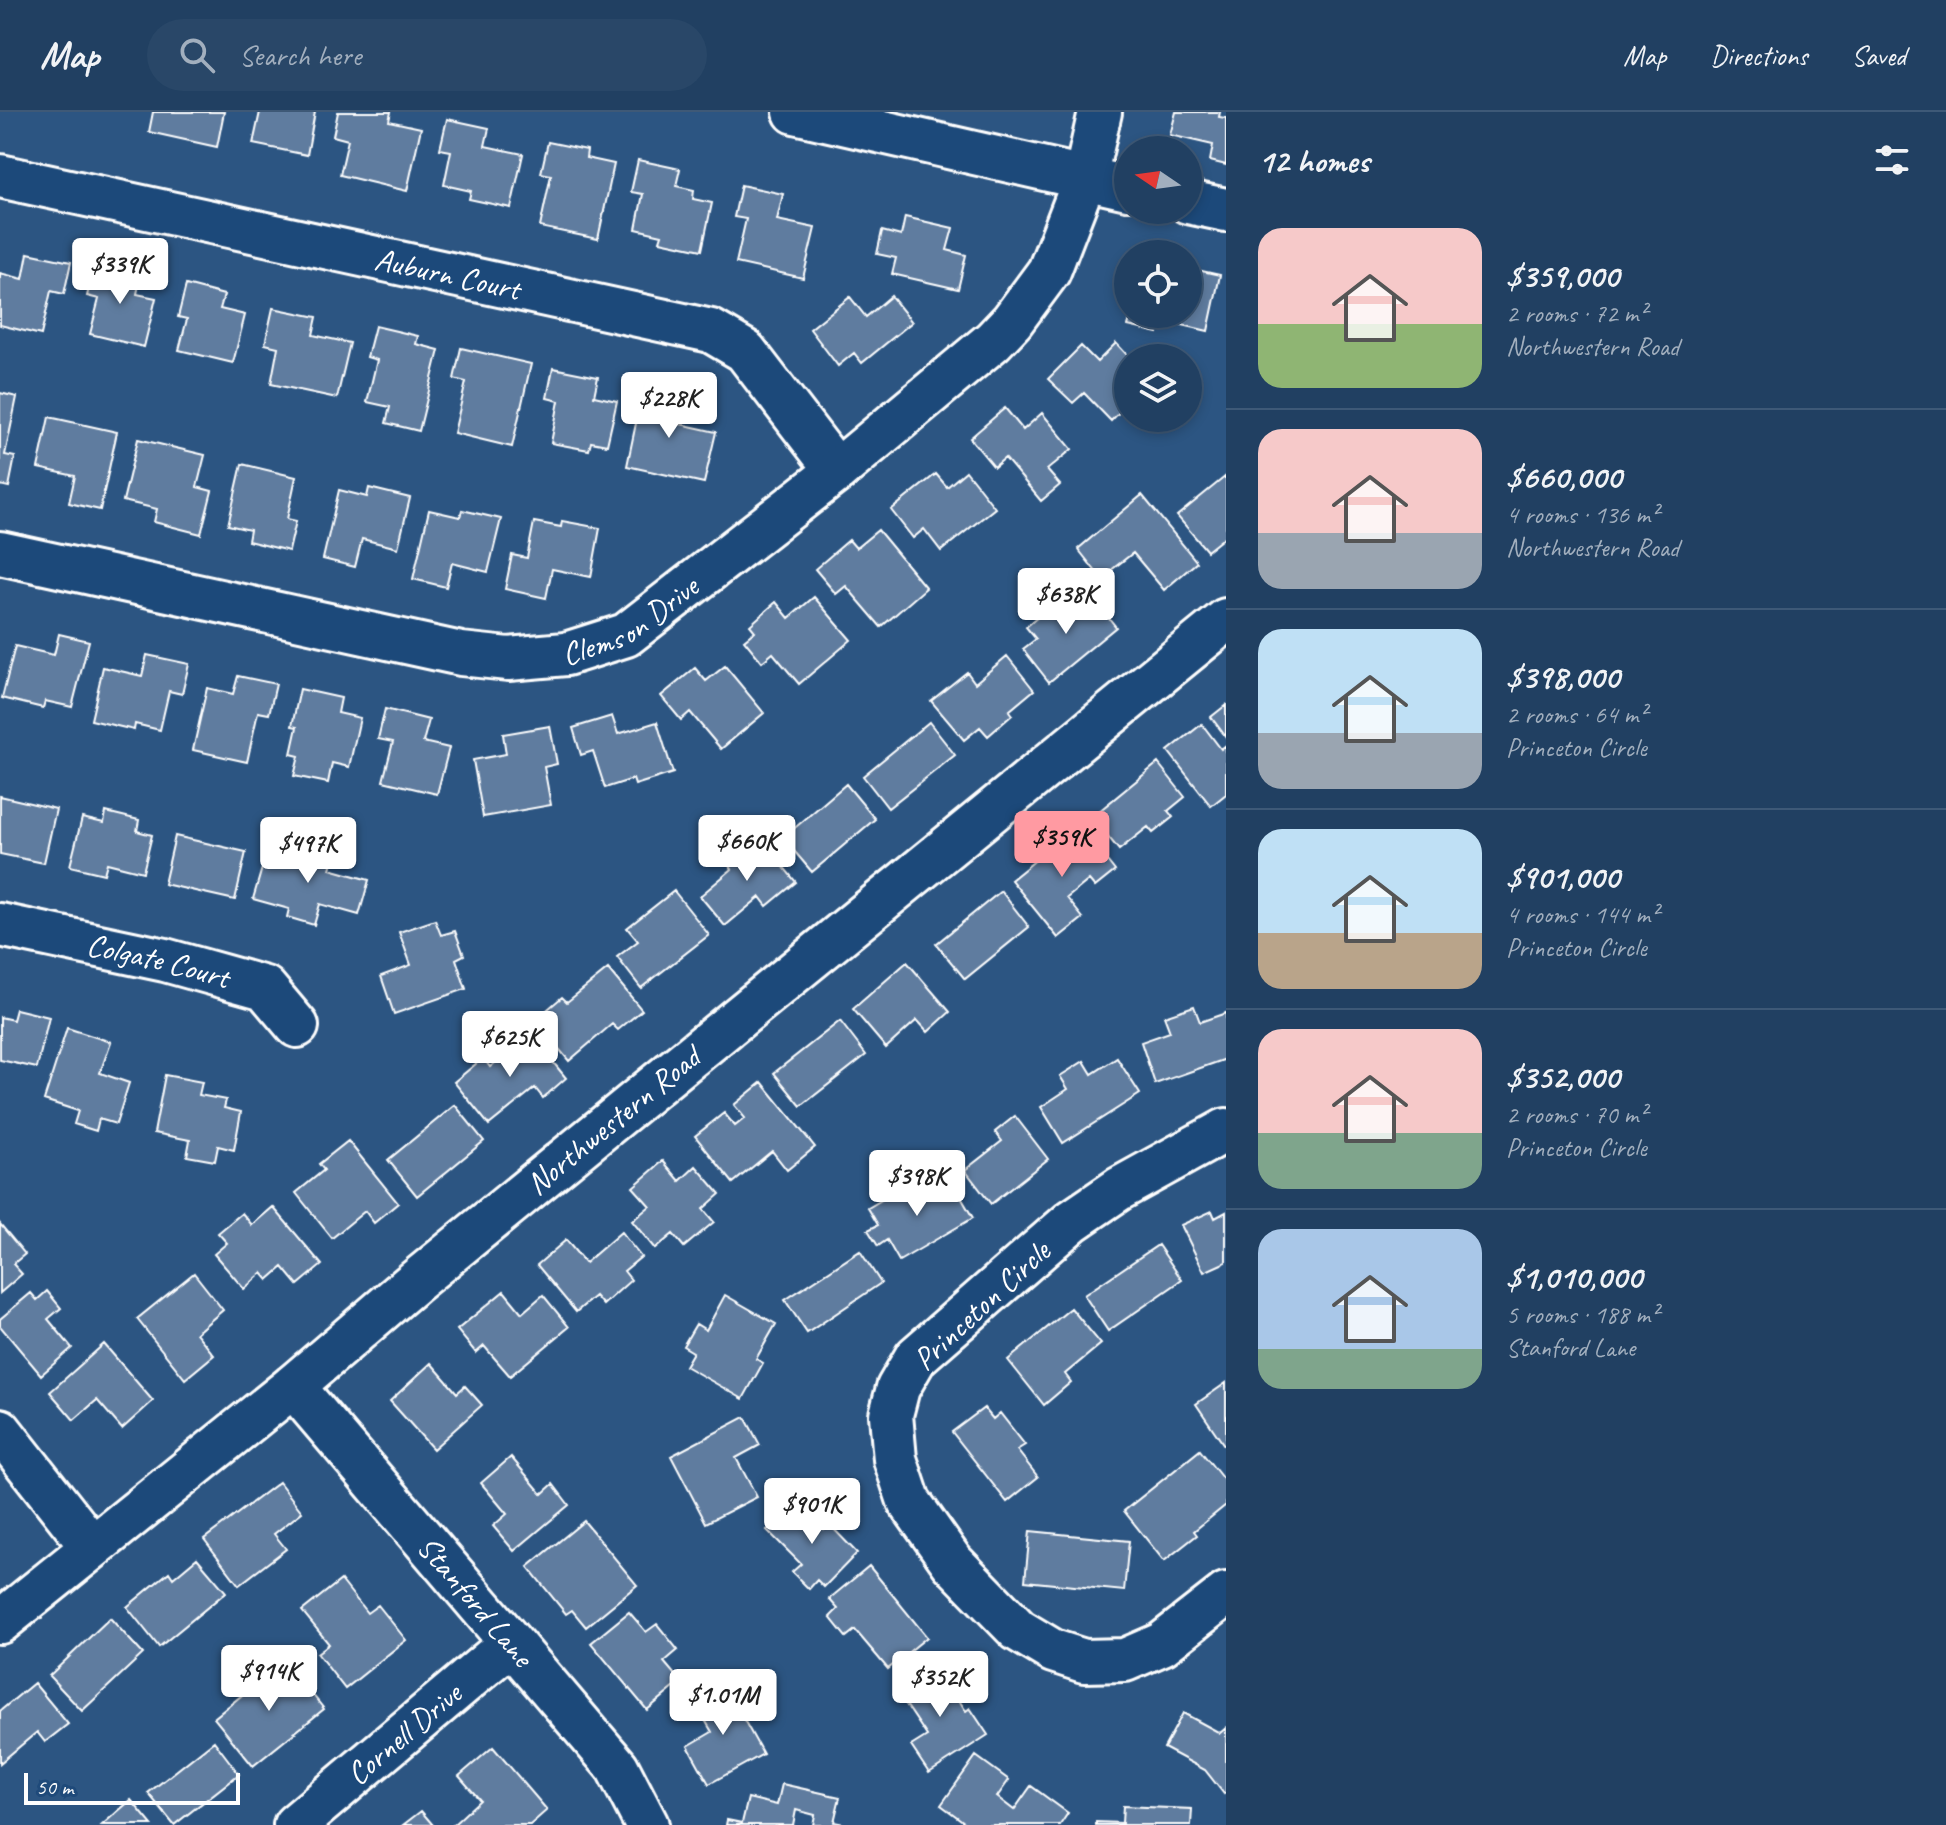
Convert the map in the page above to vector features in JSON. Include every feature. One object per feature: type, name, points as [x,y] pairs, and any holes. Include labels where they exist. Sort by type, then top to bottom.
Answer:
[{"type":"street","points":[[795,112],[1114,185]]},
{"type":"street","name":"Clemson Drive","points":[[0,553],[461,654],[508,659],[566,654],[626,635],[837,471],[993,341],[1012,321],[1049,271],[1085,178],[1100,112]]},
{"type":"street","name":"Auburn Court","points":[[0,176],[711,331],[745,351],[837,471]]},
{"type":"street","points":[[1202,205],[1226,210]]},
{"type":"street","name":"Northwestern Road","points":[[0,1622],[293,1386],[424,1273],[1226,620]]},
{"type":"street","name":"Colgate Court","points":[[0,925],[165,960],[265,988],[297,1026]]},
{"type":"street","name":"Princeton Circle","points":[[1226,1130],[1119,1189],[1072,1221],[916,1357],[898,1388],[891,1415],[895,1459],[909,1501],[952,1562],[1018,1630],[1053,1651],[1084,1661],[1125,1660],[1162,1644],[1226,1594]]},
{"type":"street","name":"Stanford Lane","points":[[293,1386],[617,1767],[647,1825]]},
{"type":"street","points":[[0,1430],[92,1547]]},
{"type":"street","name":"Cornell Drive","points":[[295,1825],[511,1643]]},
{"type":"building","points":[[153,112],[224,112],[217,147],[149,132]]},
{"type":"building","points":[[260,112],[315,112],[307,155],[253,144]]},
{"type":"building","points":[[338,112],[391,112],[389,121],[421,128],[407,191],[340,175],[348,140],[333,136]]},
{"type":"building","points":[[1176,112],[1220,112],[1219,117],[1226,118],[1226,165],[1210,161],[1213,145],[1202,142],[1202,136],[1170,135]]},
{"type":"building","points":[[447,119],[489,128],[485,146],[523,154],[511,208],[469,199],[471,191],[444,185],[451,151],[440,149]]},
{"type":"building","points":[[548,142],[587,150],[586,158],[614,164],[598,239],[540,227],[551,175],[541,173]]},
{"type":"building","points":[[638,160],[680,169],[676,186],[694,190],[693,199],[712,203],[702,250],[660,241],[662,235],[636,229],[643,194],[631,192]]},
{"type":"building","points":[[741,185],[783,194],[777,220],[815,228],[803,278],[736,263],[746,219],[734,217]]},
{"type":"building","points":[[905,217],[953,228],[947,250],[966,255],[958,289],[892,274],[896,258],[877,254],[882,231],[901,236]]},
{"type":"building","points":[[28,253],[71,262],[64,294],[51,291],[41,335],[0,325],[0,273],[23,279]]},
{"type":"building","points":[[95,263],[141,275],[137,294],[156,298],[144,347],[90,334],[99,299],[87,296]]},
{"type":"building","points":[[1202,271],[1220,275],[1208,331],[1195,328],[1202,328]]},
{"type":"building","points":[[186,285],[224,295],[220,309],[245,315],[233,363],[179,350],[187,319],[178,317]]},
{"type":"building","points":[[891,296],[912,322],[862,363],[854,353],[838,366],[810,329],[850,297],[866,317]]},
{"type":"building","points":[[273,308],[317,317],[313,335],[350,343],[337,398],[271,384],[278,347],[265,344]]},
{"type":"building","points":[[375,326],[418,336],[416,344],[439,350],[419,431],[386,423],[390,407],[367,402],[377,360],[367,357]]},
{"type":"building","points":[[1137,328],[1159,328],[1158,333]]},
{"type":"building","points":[[1114,345],[1114,418],[1111,421],[1084,393],[1073,403],[1048,379],[1081,346],[1097,362]]},
{"type":"building","points":[[461,348],[531,364],[512,447],[454,433],[466,382],[454,379]]},
{"type":"building","points":[[553,368],[598,377],[594,396],[617,401],[607,445],[591,442],[589,450],[551,443],[559,401],[547,398]]},
{"type":"building","points":[[643,390],[685,399],[680,424],[716,432],[704,483],[627,466]]},
{"type":"building","points":[[0,393],[17,397],[5,455],[15,457],[9,487],[0,485]]},
{"type":"building","points":[[1005,408],[1023,430],[1042,413],[1072,449],[1047,470],[1060,485],[1041,501],[1005,458],[994,467],[970,438]]},
{"type":"building","points":[[49,417],[117,432],[100,510],[69,503],[75,476],[38,468]]},
{"type":"building","points":[[138,439],[205,455],[197,487],[212,491],[201,534],[154,522],[157,509],[123,501]]},
{"type":"building","points":[[242,464],[296,477],[287,519],[296,521],[289,551],[248,541],[250,530],[228,525]]},
{"type":"building","points":[[966,471],[995,508],[941,551],[924,529],[913,538],[891,510],[936,474],[947,487]]},
{"type":"building","points":[[1226,476],[1226,536],[1207,551],[1177,516]]},
{"type":"building","points":[[369,488],[410,498],[398,548],[362,539],[355,567],[323,559],[339,490],[367,497]]},
{"type":"building","points":[[1142,495],[1197,562],[1164,590],[1133,553],[1101,578],[1078,549]]},
{"type":"building","points":[[429,510],[460,517],[462,510],[501,519],[488,572],[452,563],[446,587],[413,579]]},
{"type":"building","points":[[562,521],[600,528],[591,577],[552,569],[546,598],[505,589],[512,555],[527,558],[534,522],[561,527]]},
{"type":"building","points":[[878,530],[926,588],[881,627],[846,586],[836,594],[815,569],[849,540],[856,548]]},
{"type":"building","points":[[1090,594],[1116,627],[1049,682],[1023,649],[1036,639],[1026,627],[1052,605],[1062,617]]},
{"type":"building","points":[[814,597],[851,640],[799,684],[773,653],[762,662],[744,640],[755,631],[750,625],[776,602],[789,618]]},
{"type":"building","points":[[59,634],[89,641],[72,707],[45,701],[43,708],[2,698],[15,646],[54,655]]},
{"type":"building","points":[[147,655],[189,664],[182,694],[169,691],[160,730],[135,724],[134,730],[91,720],[103,667],[142,676]]},
{"type":"building","points":[[1007,656],[1034,690],[1009,711],[1012,715],[988,736],[980,727],[964,740],[931,701],[967,672],[975,683]]},
{"type":"building","points":[[725,666],[764,713],[721,749],[690,712],[681,720],[661,696],[695,668],[706,681]]},
{"type":"building","points":[[238,676],[276,684],[269,714],[258,712],[247,762],[193,750],[207,688],[233,694]]},
{"type":"building","points":[[300,689],[341,698],[338,713],[360,718],[349,767],[332,763],[328,783],[294,776],[299,756],[291,754],[297,727],[292,726]]},
{"type":"building","points":[[1226,705],[1226,737],[1211,717]]},
{"type":"building","points":[[385,709],[429,720],[423,742],[449,748],[437,794],[383,781],[393,742],[378,739]]},
{"type":"building","points":[[612,716],[618,734],[657,722],[673,773],[635,785],[633,779],[605,788],[593,751],[581,755],[573,728]]},
{"type":"building","points":[[929,722],[955,755],[888,808],[863,776]]},
{"type":"building","points":[[1202,724],[1221,749],[1226,745],[1226,794],[1211,806],[1168,751]]},
{"type":"building","points":[[550,726],[557,764],[544,767],[551,805],[483,817],[473,760],[506,754],[503,734]]},
{"type":"building","points":[[1158,763],[1185,797],[1168,811],[1173,817],[1153,833],[1148,827],[1119,850],[1092,817]]},
{"type":"building","points":[[846,784],[875,819],[812,872],[783,838]]},
{"type":"building","points":[[0,796],[56,809],[44,863],[0,854]]},
{"type":"building","points":[[106,812],[139,820],[137,831],[152,835],[143,872],[107,863],[104,874],[70,866],[82,818],[104,823]]},
{"type":"building","points":[[1079,825],[1115,871],[1095,887],[1089,880],[1067,898],[1083,918],[1058,938],[1011,880]]},
{"type":"building","points":[[175,836],[246,852],[235,900],[164,884]]},
{"type":"building","points":[[743,843],[751,853],[764,843],[796,882],[767,906],[760,897],[725,926],[700,896],[732,869],[724,859]]},
{"type":"building","points":[[292,845],[333,857],[330,869],[369,880],[359,915],[320,904],[314,925],[287,917],[289,909],[253,899],[267,851],[288,857]]},
{"type":"building","points":[[674,891],[709,935],[641,988],[617,957],[638,941],[627,928]]},
{"type":"building","points":[[1001,891],[1029,927],[965,979],[936,944]]},
{"type":"building","points":[[435,920],[441,935],[455,931],[464,955],[456,959],[466,989],[394,1014],[381,976],[411,965],[399,932]]},
{"type":"building","points":[[907,962],[950,1012],[928,1032],[917,1020],[886,1048],[853,1009]]},
{"type":"building","points":[[608,969],[642,1010],[618,1030],[612,1024],[569,1061],[535,1020],[562,997],[567,1002]]},
{"type":"building","points":[[1194,1006],[1200,1022],[1226,1013],[1226,1059],[1155,1084],[1141,1042],[1170,1032],[1164,1016]]},
{"type":"building","points":[[16,1009],[49,1017],[37,1068],[0,1060],[0,1017],[13,1020]]},
{"type":"building","points":[[840,1021],[866,1055],[801,1106],[774,1073]]},
{"type":"building","points":[[67,1028],[111,1042],[100,1073],[129,1083],[116,1124],[99,1119],[96,1131],[74,1124],[78,1111],[44,1100]]},
{"type":"building","points":[[530,1034],[566,1078],[543,1098],[535,1088],[489,1125],[454,1082],[483,1058],[490,1067]]},
{"type":"building","points":[[1117,1058],[1140,1094],[1063,1143],[1041,1107],[1068,1089],[1060,1076],[1084,1061],[1092,1074]]},
{"type":"building","points":[[165,1075],[202,1082],[199,1095],[226,1100],[224,1108],[241,1112],[234,1150],[218,1146],[215,1161],[187,1156],[190,1140],[154,1133]]},
{"type":"building","points":[[762,1082],[815,1147],[787,1170],[772,1151],[733,1183],[695,1136],[724,1113],[735,1126],[745,1118],[734,1105]]},
{"type":"building","points":[[455,1105],[484,1141],[417,1196],[388,1160]]},
{"type":"building","points":[[1015,1116],[1048,1159],[991,1204],[965,1170],[1002,1141],[995,1132]]},
{"type":"building","points":[[348,1141],[398,1203],[374,1223],[365,1211],[332,1238],[296,1193],[324,1170],[319,1164]]},
{"type":"building","points":[[663,1161],[680,1181],[696,1166],[720,1194],[703,1209],[714,1222],[684,1247],[673,1234],[655,1249],[632,1221],[650,1206],[633,1187]]},
{"type":"building","points":[[951,1180],[973,1218],[899,1261],[887,1240],[878,1246],[868,1230],[878,1225],[868,1208],[907,1185],[916,1201]]},
{"type":"building","points":[[273,1207],[322,1265],[298,1285],[283,1267],[268,1280],[262,1273],[244,1289],[214,1254],[227,1243],[218,1233],[242,1213],[252,1225]]},
{"type":"building","points":[[1212,1211],[1215,1218],[1226,1212],[1226,1262],[1204,1272],[1181,1225]]},
{"type":"building","points":[[0,1224],[25,1254],[13,1264],[22,1274],[0,1293]]},
{"type":"building","points":[[621,1232],[641,1257],[624,1271],[631,1280],[603,1305],[595,1296],[576,1312],[537,1265],[566,1240],[585,1263]]},
{"type":"building","points":[[1158,1245],[1182,1280],[1108,1331],[1084,1295]]},
{"type":"building","points":[[860,1251],[881,1283],[807,1333],[785,1300]]},
{"type":"building","points":[[194,1273],[223,1310],[196,1333],[214,1355],[185,1379],[137,1319]]},
{"type":"building","points":[[47,1291],[61,1308],[48,1319],[72,1348],[41,1375],[0,1326],[0,1319],[31,1293],[37,1300]]},
{"type":"building","points":[[504,1291],[522,1313],[543,1295],[569,1327],[510,1376],[484,1346],[476,1353],[457,1330]]},
{"type":"building","points":[[725,1295],[776,1324],[756,1359],[763,1363],[743,1399],[685,1366],[693,1352],[683,1346],[696,1324],[706,1330]]},
{"type":"building","points":[[1071,1308],[1101,1344],[1065,1374],[1071,1382],[1044,1405],[1008,1360]]},
{"type":"building","points":[[104,1344],[153,1401],[122,1429],[97,1400],[74,1420],[50,1392]]},
{"type":"building","points":[[431,1363],[457,1393],[465,1386],[482,1405],[433,1449],[390,1401]]},
{"type":"building","points":[[1226,1383],[1226,1448],[1196,1404]]},
{"type":"building","points":[[984,1408],[993,1419],[1000,1413],[1025,1445],[1017,1450],[1038,1477],[1007,1502],[952,1432]]},
{"type":"building","points":[[745,1417],[760,1445],[736,1458],[757,1497],[706,1523],[671,1456]]},
{"type":"building","points":[[1200,1450],[1226,1483],[1226,1505],[1194,1531],[1197,1535],[1164,1561],[1124,1511]]},
{"type":"building","points":[[511,1457],[542,1494],[553,1484],[569,1505],[514,1551],[493,1526],[507,1514],[481,1483]]},
{"type":"building","points":[[279,1482],[302,1512],[274,1534],[286,1549],[239,1585],[204,1539]]},
{"type":"building","points":[[797,1501],[824,1529],[829,1524],[857,1553],[824,1587],[817,1580],[809,1589],[792,1572],[801,1564],[767,1530]]},
{"type":"building","points":[[584,1521],[637,1585],[586,1627],[572,1610],[566,1614],[528,1567]]},
{"type":"building","points":[[1030,1531],[1129,1541],[1124,1591],[1025,1581]]},
{"type":"building","points":[[197,1558],[226,1592],[159,1647],[127,1607],[169,1572],[173,1578]]},
{"type":"building","points":[[869,1566],[927,1637],[888,1669],[855,1630],[846,1637],[830,1617],[838,1609],[829,1599]]},
{"type":"building","points":[[341,1580],[367,1613],[378,1605],[406,1640],[345,1689],[317,1653],[329,1644],[302,1611]]},
{"type":"building","points":[[629,1612],[646,1632],[657,1624],[678,1650],[664,1662],[681,1682],[647,1710],[591,1643]]},
{"type":"building","points":[[110,1618],[143,1654],[82,1711],[49,1676]]},
{"type":"building","points":[[285,1660],[324,1709],[253,1766],[214,1718]]},
{"type":"building","points":[[936,1665],[966,1711],[970,1708],[988,1735],[929,1773],[911,1746],[927,1736],[897,1691]]},
{"type":"building","points":[[34,1683],[68,1724],[45,1742],[37,1732],[0,1763],[0,1711]]},
{"type":"building","points":[[724,1684],[763,1754],[709,1784],[688,1746],[712,1732],[694,1701]]},
{"type":"building","points":[[1183,1713],[1220,1733],[1226,1728],[1224,1794],[1205,1770],[1164,1748]]},
{"type":"building","points":[[214,1741],[239,1774],[174,1825],[148,1793]]},
{"type":"building","points":[[493,1747],[547,1810],[530,1825],[453,1825],[480,1800],[459,1776]]},
{"type":"building","points":[[976,1756],[1009,1780],[997,1797],[1014,1810],[1031,1786],[1068,1813],[1060,1825],[968,1825],[941,1805]]},
{"type":"building","points":[[782,1784],[840,1797],[834,1822],[849,1825],[813,1825],[815,1815],[796,1810],[793,1825],[726,1825],[727,1820],[742,1823],[748,1798],[777,1805]]},
{"type":"building","points":[[131,1800],[152,1825],[102,1825]]},
{"type":"building","points":[[1123,1806],[1192,1809],[1191,1825],[1096,1825],[1096,1822],[1122,1823]]},
{"type":"building","points":[[421,1811],[433,1825],[403,1825]]}]
